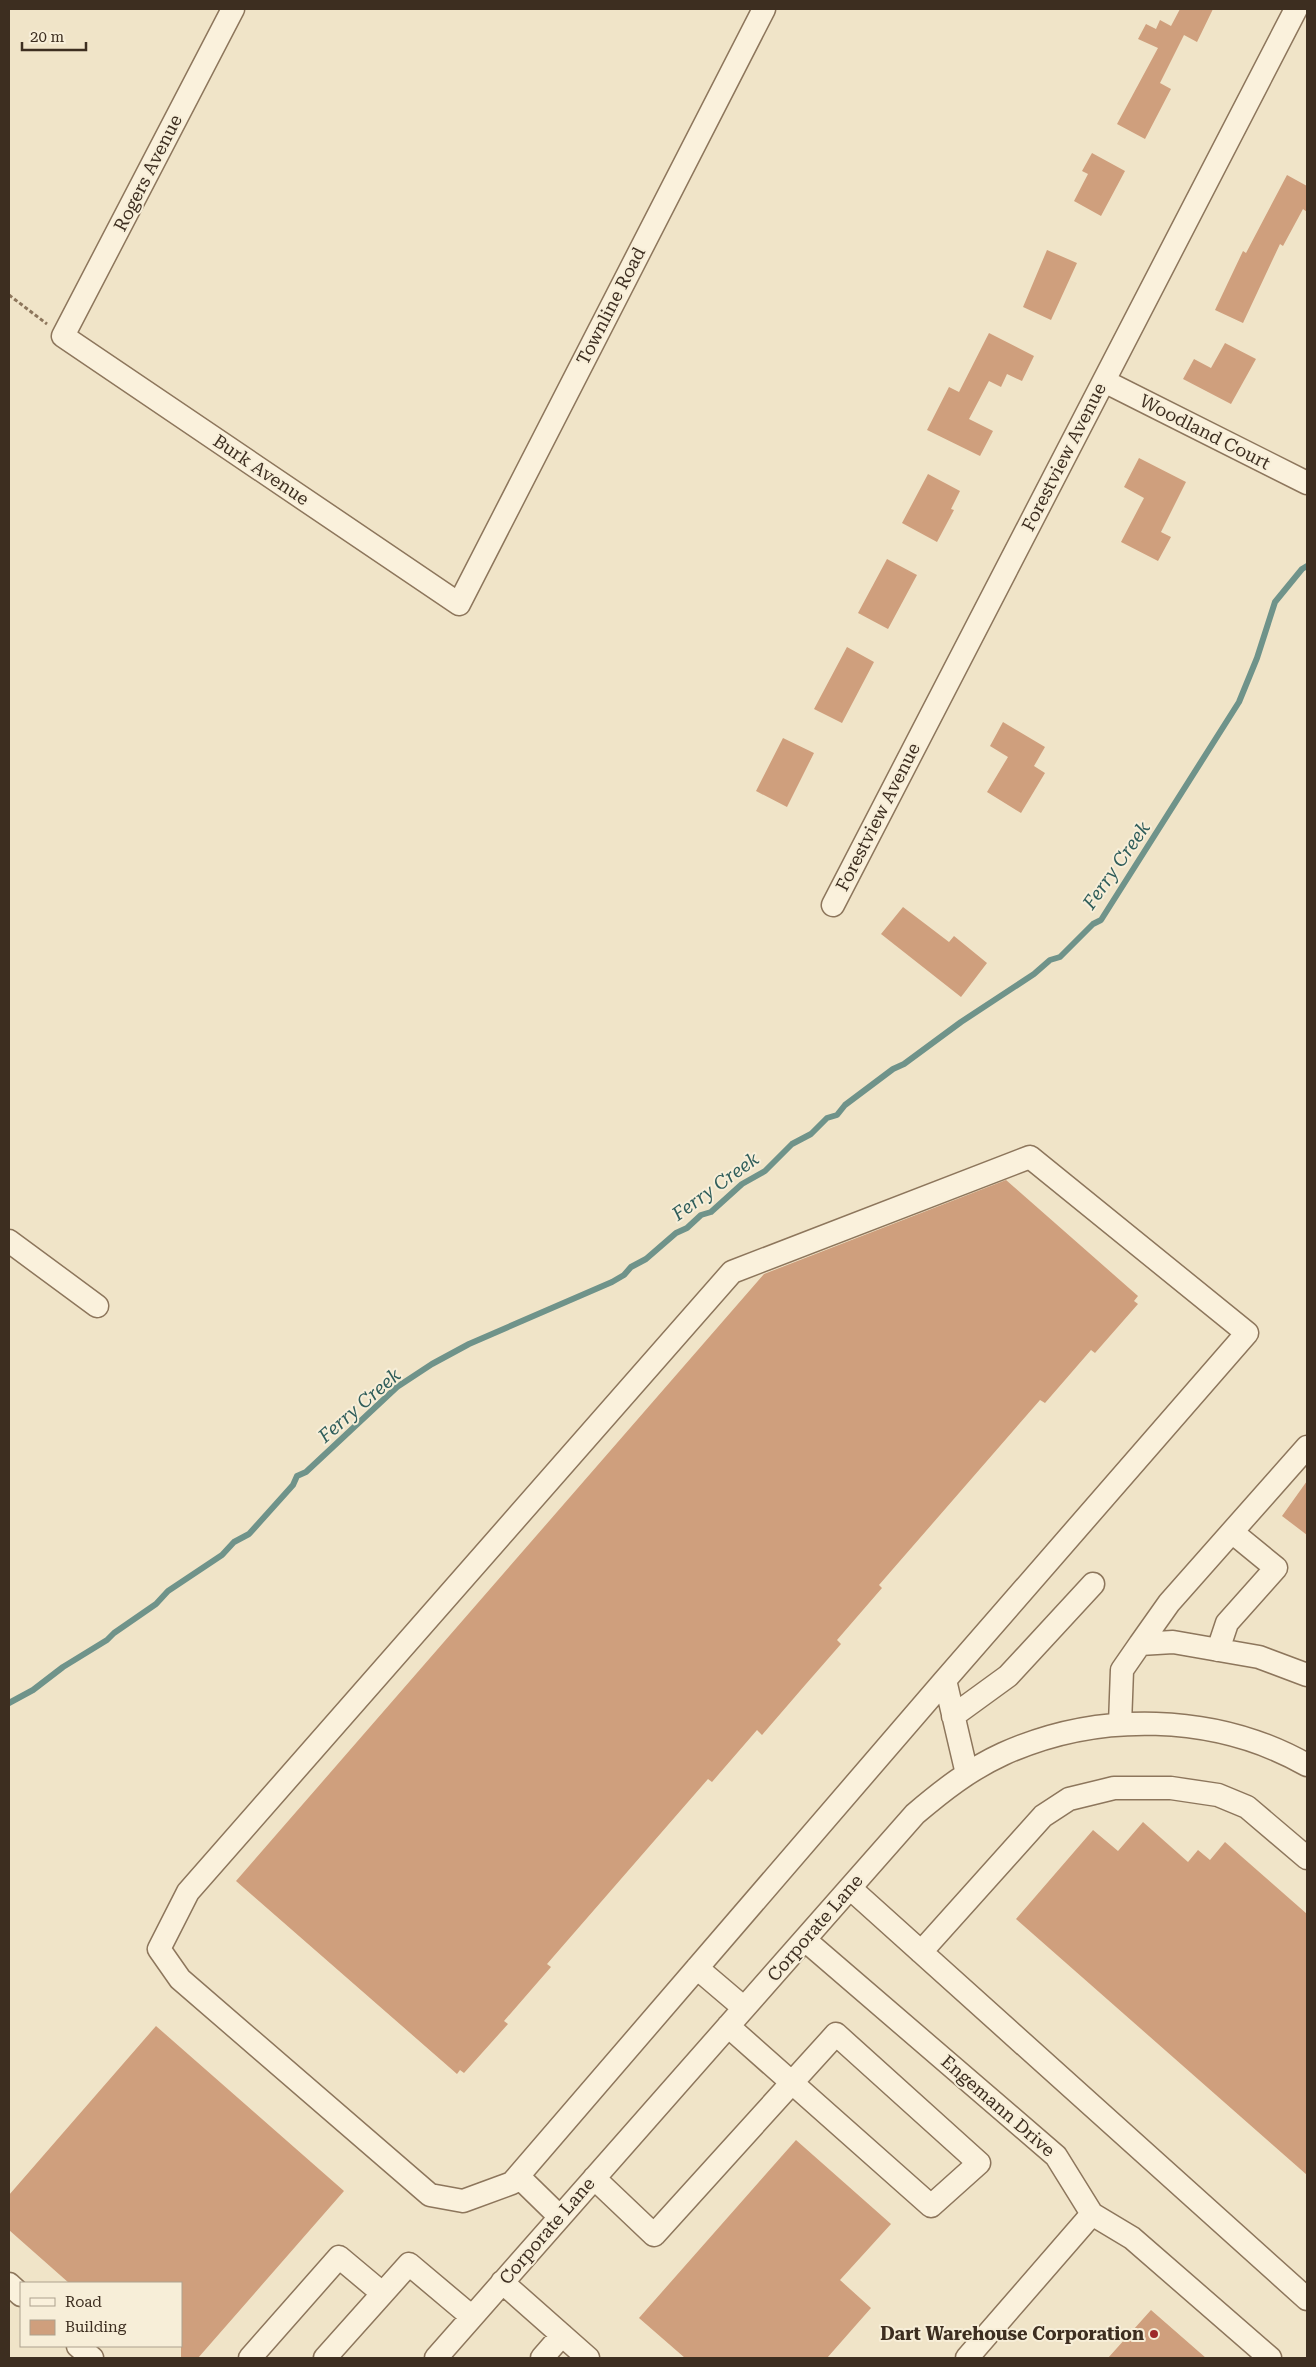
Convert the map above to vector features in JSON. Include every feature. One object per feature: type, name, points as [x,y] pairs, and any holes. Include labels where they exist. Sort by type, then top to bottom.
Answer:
[{"type":"street","name":"Rogers Avenue","points":[[63,336],[233,9]]},
{"type":"street","name":"Townline Road","points":[[459,604],[764,9]]},
{"type":"street","name":"Forestview Avenue","points":[[833,905],[1296,9]]},
{"type":"street","name":"Burk Avenue","points":[[63,336],[459,604]]},
{"type":"street","name":"Woodland Court","points":[[1104,381],[1307,483]]},
{"type":"street","points":[[1030,1157],[1247,1333],[944,1680],[697,1968],[512,2183],[463,2201],[430,2195],[180,1979],[158,1949],[188,1892],[732,1272],[1030,1157]]},
{"type":"street","points":[[9,1241],[97,1306]]},
{"type":"street","points":[[1120,1724],[1122,1670],[1169,1603],[1307,1447]]},
{"type":"street","points":[[1218,1650],[1227,1623],[1276,1568],[1232,1532]]},
{"type":"street","points":[[953,1716],[1008,1676],[1093,1584]]},
{"type":"street","points":[[1140,1644],[1173,1642],[1258,1657],[1307,1675]]},
{"type":"street","points":[[944,1680],[967,1774]]},
{"type":"street","name":"Corporate Lane","points":[[436,2358],[915,1814],[967,1774],[1002,1754],[1034,1742],[1090,1727],[1120,1724],[1178,1725],[1214,1731],[1275,1749],[1307,1764]]},
{"type":"street","points":[[921,1952],[1043,1816],[1069,1799],[1114,1788],[1171,1788],[1218,1795],[1247,1807],[1307,1858]]},
{"type":"street","points":[[850,1888],[1307,2298]]},
{"type":"street","name":"Engemann Drive","points":[[805,1940],[1056,2156],[1092,2214],[1132,2238],[1270,2358]]},
{"type":"street","points":[[697,1968],[744,2008]]},
{"type":"street","points":[[594,2178],[654,2234],[791,2083],[836,2034],[979,2163],[931,2206],[791,2083],[728,2026]]},
{"type":"street","points":[[518,2176],[560,2217]]},
{"type":"street","points":[[967,2358],[1092,2214]]},
{"type":"street","points":[[250,2358],[339,2257],[382,2293]]},
{"type":"street","points":[[325,2358],[409,2264],[472,2317]]},
{"type":"street","points":[[502,2282],[588,2358]]},
{"type":"street","points":[[9,2284],[20,2294]]},
{"type":"street","points":[[542,2358],[562,2335]]},
{"type":"street","points":[[79,2347],[92,2358]]},
{"type":"path","points":[[9,295],[63,336]]},
{"type":"building","points":[[1180,9],[1213,9],[1197,42],[1184,35],[1160,83],[1171,89],[1145,139],[1117,124],[1158,48],[1138,39],[1146,24],[1156,29],[1160,20],[1171,26]]},
{"type":"building","points":[[1092,153],[1125,171],[1101,216],[1074,201],[1088,174],[1082,171]]},
{"type":"building","points":[[1287,175],[1307,186],[1307,212],[1303,209],[1283,246],[1280,244],[1243,323],[1215,310],[1243,251],[1246,253]]},
{"type":"building","points":[[1047,250],[1077,263],[1051,320],[1023,307]]},
{"type":"building","points":[[989,333],[1034,356],[1022,381],[1007,374],[1001,387],[989,381],[969,419],[993,431],[980,456],[927,430],[949,387],[959,392]]},
{"type":"building","points":[[1225,343],[1256,359],[1231,404],[1183,379],[1194,359],[1211,368]]},
{"type":"building","points":[[1139,458],[1186,482],[1161,532],[1171,537],[1158,561],[1121,542],[1144,498],[1124,487]]},
{"type":"building","points":[[928,474],[960,491],[951,509],[954,510],[937,542],[902,523]]},
{"type":"building","points":[[887,559],[917,575],[888,629],[858,613]]},
{"type":"building","points":[[847,647],[874,662],[842,723],[814,709]]},
{"type":"building","points":[[1003,722],[1045,747],[1034,766],[1045,773],[1021,813],[987,792],[1008,757],[990,746]]},
{"type":"building","points":[[783,738],[814,753],[787,807],[756,791]]},
{"type":"building","points":[[903,907],[949,942],[954,936],[987,963],[961,997],[881,934]]},
{"type":"building","points":[[1006,1180],[1138,1296],[1134,1301],[1138,1304],[1095,1353],[1091,1350],[1045,1403],[1040,1400],[879,1585],[882,1588],[837,1640],[841,1644],[762,1735],[757,1730],[712,1782],[708,1779],[547,1964],[551,1967],[504,2021],[508,2024],[464,2073],[460,2070],[457,2074],[236,1881],[764,1274]]},
{"type":"building","points":[[1307,1481],[1307,1535],[1282,1516]]},
{"type":"building","points":[[1143,1822],[1188,1862],[1198,1850],[1210,1860],[1225,1842],[1307,1914],[1307,2175],[1016,1919],[1093,1830],[1118,1851]]},
{"type":"building","points":[[156,2026],[344,2191],[198,2358],[181,2358],[182,2282],[68,2282],[9,2230],[9,2195]]},
{"type":"building","points":[[796,2140],[891,2224],[840,2280],[871,2308],[827,2358],[685,2358],[639,2318]]},
{"type":"building","name":"Dart Warehouse Corporation","points":[[1151,2310],[1206,2358],[1108,2358]]},
{"type":"waterway","name":"Ferry Creek","points":[[9,1703],[33,1690],[63,1667],[107,1640],[156,1604],[168,1591],[222,1555],[234,1542],[249,1534],[293,1485],[297,1476],[306,1472],[397,1387],[432,1364],[469,1344],[612,1282],[624,1275],[631,1267],[646,1259],[676,1233],[687,1228],[701,1215],[711,1212],[742,1184],[765,1171],[792,1144],[811,1134],[827,1118],[837,1115],[845,1105],[893,1069],[904,1064],[961,1022],[1034,974],[1050,960],[1060,957],[1093,924],[1101,920],[1239,702],[1257,658],[1275,602],[1302,569],[1307,566]]},
{"type":"place","name":"Dart Warehouse Corporation","points":[[1154,2334]]}]
